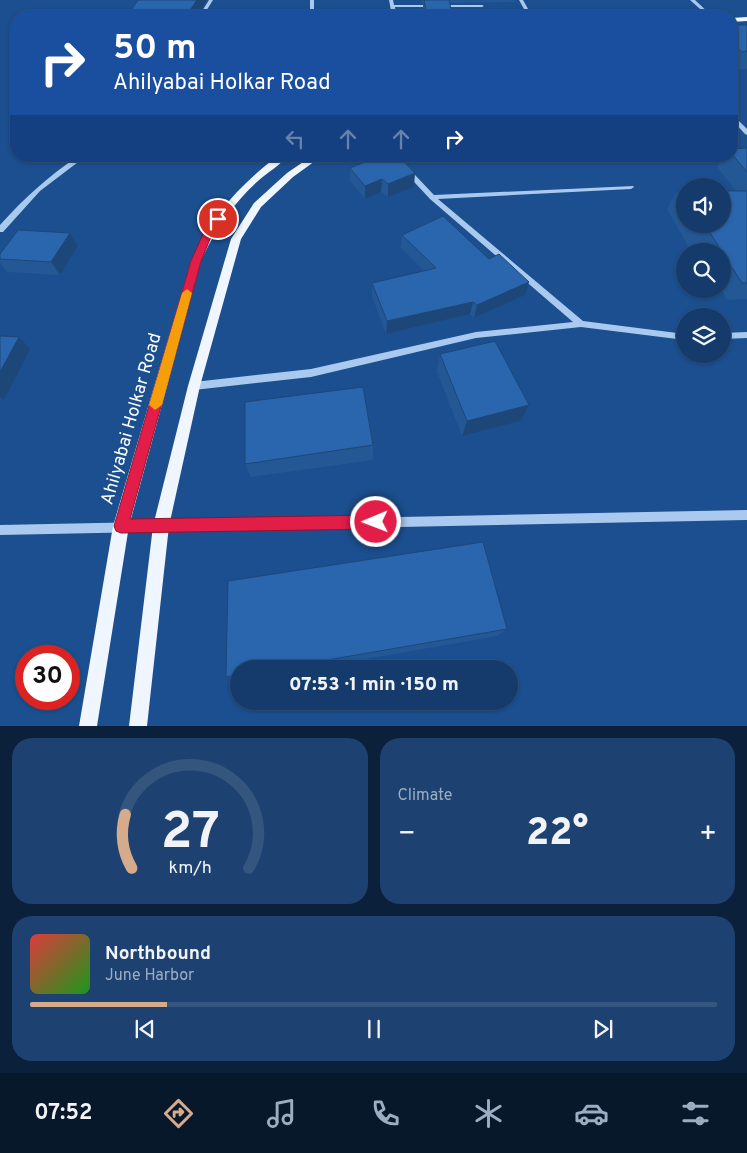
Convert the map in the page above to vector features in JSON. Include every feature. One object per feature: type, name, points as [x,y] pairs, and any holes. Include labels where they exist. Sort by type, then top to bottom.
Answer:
[{"type":"main road","name":"Ahilyabai Holkar Road","points":[[88,726],[121,526],[196,261],[209,232],[227,206],[277,162]]},
{"type":"main road","points":[[138,726],[161,526],[194,386],[236,238],[257,204],[290,175],[309,162]]},
{"type":"street","points":[[391,0],[393,10]]},
{"type":"street","points":[[692,0],[703,10]]},
{"type":"street","points":[[392,6],[482,6]]},
{"type":"street","points":[[738,122],[747,132]]},
{"type":"street","points":[[0,230],[23,203],[60,171],[74,162]]},
{"type":"street","points":[[399,162],[432,197],[581,324]]},
{"type":"street","points":[[432,197],[631,187]]},
{"type":"street","points":[[194,386],[311,373],[476,335],[581,324],[676,336]]},
{"type":"street","points":[[731,336],[747,335]]},
{"type":"street","points":[[0,530],[121,526],[747,515]]},
{"type":"building","points":[[138,0],[197,0],[190,10],[131,10]]},
{"type":"building","points":[[424,0],[449,0],[451,10],[426,10]]},
{"type":"building","points":[[738,25],[747,25],[747,51],[742,52],[738,49]]},
{"type":"building","points":[[747,148],[747,172],[738,161],[738,149]]},
{"type":"building","points":[[365,162],[404,162],[415,173],[388,184],[382,179],[365,186],[350,168]]},
{"type":"building","points":[[731,191],[747,191],[747,283],[742,283],[731,266],[731,243],[717,243],[710,233],[731,233]]},
{"type":"building","points":[[443,216],[489,259],[499,254],[529,282],[477,305],[473,302],[387,321],[372,283],[436,268],[402,235]]},
{"type":"building","points":[[18,230],[70,233],[51,262],[0,259],[0,254]]},
{"type":"building","points":[[0,336],[19,337],[0,372]]},
{"type":"building","points":[[495,341],[529,405],[467,421],[440,354]]},
{"type":"building","points":[[363,387],[373,445],[245,464],[245,402]]},
{"type":"building","points":[[483,542],[507,629],[327,660],[230,660],[230,676],[226,677],[228,581]]},
{"type":"slow traffic","points":[[155,405],[187,293]]},
{"type":"route","points":[[218,219],[209,232],[196,261],[121,526],[376,522]]}]
